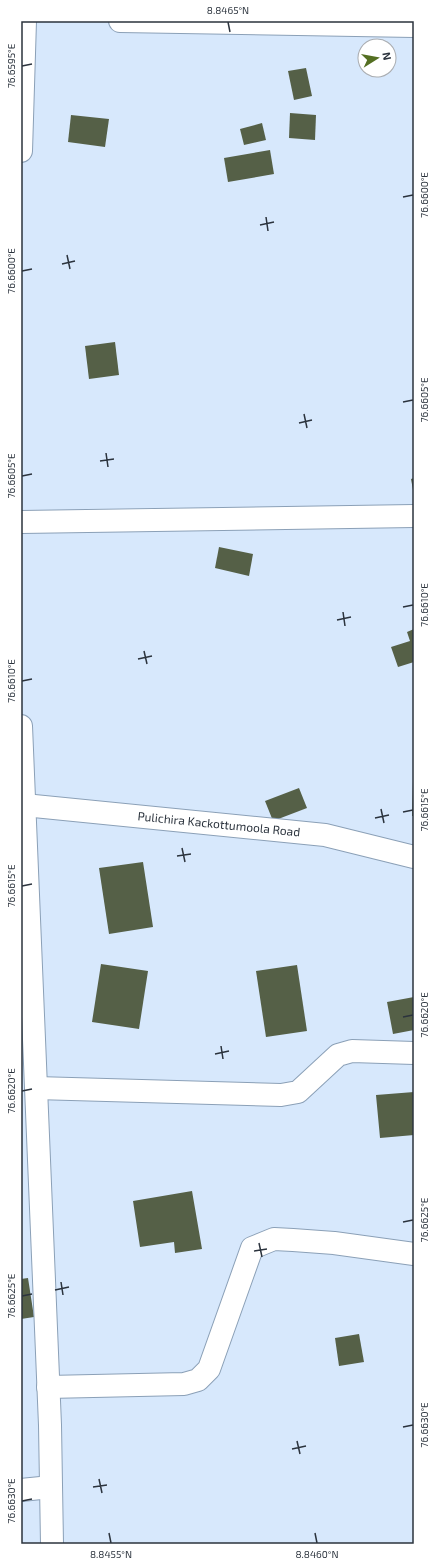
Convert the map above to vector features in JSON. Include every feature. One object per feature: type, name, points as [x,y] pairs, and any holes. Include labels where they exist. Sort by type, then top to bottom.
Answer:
[{"type":"street","points":[[21,151],[25,21]]},
{"type":"street","points":[[120,21],[414,26]]},
{"type":"street","points":[[21,522],[414,516]]},
{"type":"street","points":[[21,726],[23,805],[36,1088],[29,1119],[48,1387],[52,1544]]},
{"type":"street","name":"Pulichira Kackottumoola Road","points":[[23,805],[325,835],[414,857]]},
{"type":"street","points":[[36,1088],[281,1095],[298,1092],[338,1055],[352,1051],[414,1053]]},
{"type":"street","points":[[48,1387],[184,1384],[198,1380],[209,1368],[252,1248],[274,1239],[334,1243],[414,1254]]},
{"type":"street","points":[[21,1490],[51,1487]]},
{"type":"building","points":[[306,68],[312,96],[294,100],[288,71]]},
{"type":"building","points":[[290,113],[316,115],[315,140],[289,138]]},
{"type":"building","points":[[71,115],[109,119],[105,147],[68,142]]},
{"type":"building","points":[[262,123],[266,140],[244,145],[240,129]]},
{"type":"building","points":[[270,150],[274,174],[228,182],[224,158]]},
{"type":"building","points":[[115,342],[119,375],[89,379],[85,346]]},
{"type":"building","points":[[414,478],[414,490],[413,490],[411,479]]},
{"type":"building","points":[[219,547],[253,554],[249,576],[215,568]]},
{"type":"building","points":[[414,629],[414,662],[398,667],[391,647],[410,641],[407,632]]},
{"type":"building","points":[[413,781],[414,816],[412,816]]},
{"type":"building","points":[[299,788],[307,808],[273,821],[265,801]]},
{"type":"building","points":[[143,862],[153,927],[109,934],[99,868]]},
{"type":"building","points":[[101,964],[148,971],[139,1029],[92,1022]]},
{"type":"building","points":[[297,965],[307,1031],[266,1037],[256,971]]},
{"type":"building","points":[[414,997],[414,1030],[393,1034],[387,1002]]},
{"type":"building","points":[[414,1092],[414,1135],[380,1138],[376,1095]]},
{"type":"building","points":[[192,1191],[202,1249],[175,1253],[174,1242],[140,1247],[133,1201]]},
{"type":"building","points":[[28,1278],[34,1317],[21,1319],[21,1279]]},
{"type":"building","points":[[359,1334],[364,1362],[339,1366],[335,1338]]}]
